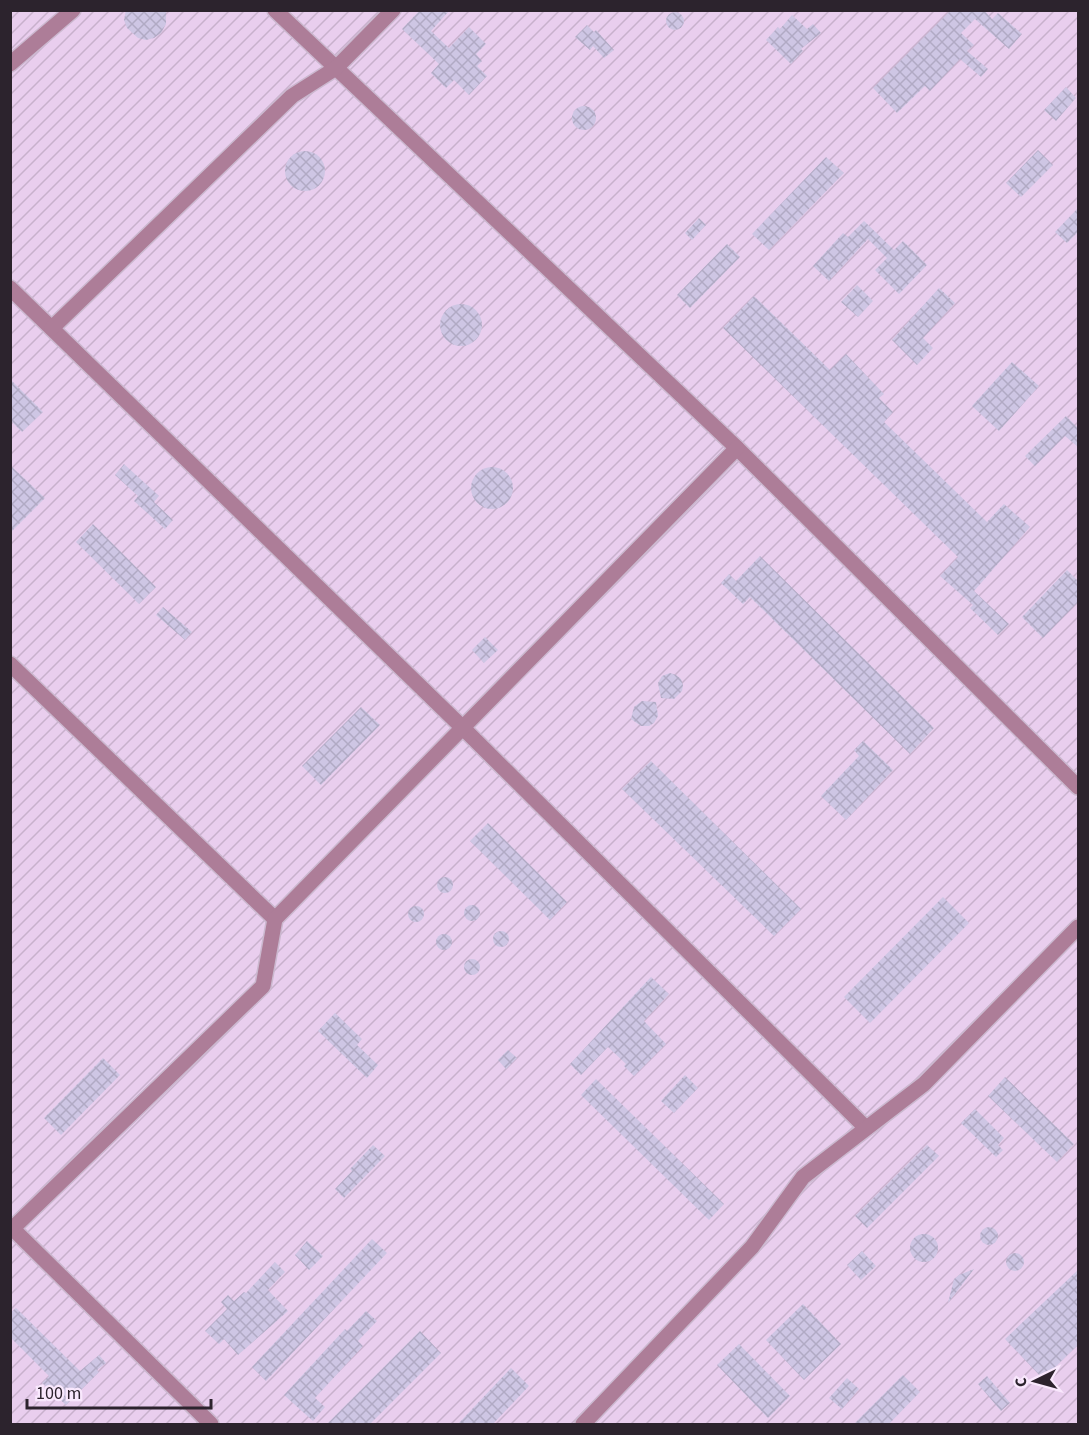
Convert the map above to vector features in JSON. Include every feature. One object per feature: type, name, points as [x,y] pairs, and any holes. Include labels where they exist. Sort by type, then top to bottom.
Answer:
[{"type":"lane","points":[[10,64],[73,10]]},
{"type":"lane","points":[[275,10],[737,448],[1078,787]]},
{"type":"lane","points":[[52,328],[292,96],[336,68],[393,10]]},
{"type":"lane","points":[[10,288],[463,728],[866,1128]]},
{"type":"lane","points":[[211,1425],[12,1226],[263,986],[275,919],[737,448]]},
{"type":"lane","points":[[10,664],[275,919]]},
{"type":"lane","points":[[583,1425],[752,1247],[803,1177],[924,1084],[1078,927]]},
{"type":"shaded area","points":[[10,11],[1078,11],[1078,1422],[1076,1424],[11,1424]]},
{"type":"building","points":[[126,10],[166,10],[166,24],[161,33],[154,38],[146,40],[138,38],[127,28],[124,20]]},
{"type":"building","points":[[420,10],[450,10],[431,31],[449,48],[469,27],[486,44],[476,54],[482,61],[477,66],[487,76],[469,95],[454,80],[446,88],[431,73],[439,64],[402,29]]},
{"type":"building","points":[[951,10],[984,10],[992,19],[998,13],[1022,34],[1009,49],[975,19],[961,33],[974,45],[967,51],[988,69],[981,77],[960,59],[930,91],[925,86],[897,113],[873,88]]},
{"type":"building","points":[[675,12],[681,15],[684,21],[681,27],[675,30],[669,27],[666,21],[669,15]]},
{"type":"building","points":[[792,15],[807,29],[813,24],[821,33],[801,49],[803,51],[791,64],[766,40]]},
{"type":"building","points":[[587,25],[594,32],[596,30],[614,50],[604,58],[593,46],[590,50],[575,37]]},
{"type":"building","points":[[1066,87],[1076,98],[1056,121],[1044,110]]},
{"type":"building","points":[[584,106],[593,109],[596,118],[593,127],[584,130],[575,127],[572,118],[575,109]]},
{"type":"building","points":[[1038,150],[1053,165],[1021,197],[1006,183]]},
{"type":"building","points":[[305,151],[313,152],[319,157],[324,163],[324,179],[319,185],[313,190],[305,191],[297,190],[291,185],[286,179],[285,171],[286,163],[291,157],[297,152]]},
{"type":"building","points":[[826,157],[844,173],[769,250],[752,234]]},
{"type":"building","points":[[1078,208],[1078,232],[1067,243],[1055,232]]},
{"type":"building","points":[[699,218],[706,225],[692,240],[685,233]]},
{"type":"building","points":[[864,221],[894,250],[903,241],[927,265],[899,294],[875,270],[887,258],[868,239],[829,281],[813,266],[843,233],[848,237]]},
{"type":"building","points":[[727,244],[740,257],[690,308],[677,295]]},
{"type":"building","points":[[857,285],[873,301],[858,317],[841,302]]},
{"type":"building","points":[[939,288],[955,303],[923,338],[933,348],[917,365],[892,340]]},
{"type":"building","points":[[754,296],[830,370],[846,354],[884,394],[879,398],[893,412],[884,422],[987,522],[1004,504],[1030,527],[974,591],[1009,624],[998,635],[970,608],[973,605],[940,576],[958,557],[723,328]]},
{"type":"building","points":[[461,304],[476,310],[482,325],[476,340],[461,346],[446,340],[440,325],[446,310]]},
{"type":"building","points":[[1012,362],[1039,386],[999,431],[972,406]]},
{"type":"building","points":[[10,379],[43,412],[22,432],[10,420]]},
{"type":"building","points":[[1066,416],[1078,428],[1078,447],[1065,436],[1035,466],[1025,456]]},
{"type":"building","points":[[124,464],[159,496],[154,502],[173,520],[165,529],[134,501],[138,496],[115,475]]},
{"type":"building","points":[[10,465],[45,498],[10,533]]},
{"type":"building","points":[[492,467],[507,473],[513,488],[507,503],[492,509],[477,503],[471,488],[477,473]]},
{"type":"building","points":[[93,524],[156,587],[139,604],[76,542]]},
{"type":"building","points":[[760,556],[934,728],[910,754],[750,597],[743,604],[721,583],[729,574],[736,581]]},
{"type":"building","points":[[1067,570],[1078,581],[1078,602],[1043,638],[1022,617]]},
{"type":"building","points":[[163,607],[192,632],[185,640],[156,615]]},
{"type":"building","points":[[485,637],[498,650],[484,663],[472,650]]},
{"type":"building","points":[[670,673],[681,679],[682,691],[674,699],[661,698],[658,683],[662,676]]},
{"type":"building","points":[[642,701],[656,702],[658,716],[649,726],[641,726],[631,719],[634,707]]},
{"type":"building","points":[[361,707],[380,725],[321,785],[302,766]]},
{"type":"building","points":[[863,741],[893,770],[846,820],[821,796],[859,756],[854,750]]},
{"type":"building","points":[[651,761],[801,909],[774,936],[622,789]]},
{"type":"building","points":[[488,823],[567,902],[550,920],[470,841]]},
{"type":"building","points":[[445,877],[453,885],[445,893],[437,885]]},
{"type":"building","points":[[943,897],[969,923],[870,1023],[844,997]]},
{"type":"building","points":[[472,905],[480,913],[472,921],[464,913]]},
{"type":"building","points":[[416,906],[424,914],[416,922],[408,914]]},
{"type":"building","points":[[501,931],[509,939],[501,947],[493,939]]},
{"type":"building","points":[[444,934],[452,942],[444,950],[436,942]]},
{"type":"building","points":[[472,959],[480,967],[472,975],[464,967]]},
{"type":"building","points":[[651,977],[669,994],[644,1021],[666,1044],[634,1076],[624,1066],[626,1064],[608,1047],[581,1075],[570,1064]]},
{"type":"building","points":[[335,1013],[362,1039],[357,1045],[378,1065],[367,1078],[318,1031]]},
{"type":"building","points":[[508,1050],[517,1058],[506,1069],[498,1060]]},
{"type":"building","points":[[103,1058],[120,1075],[61,1135],[44,1118]]},
{"type":"building","points":[[685,1075],[698,1088],[674,1113],[661,1101]]},
{"type":"building","points":[[1005,1077],[1074,1144],[1057,1162],[988,1096]]},
{"type":"building","points":[[596,1079],[724,1204],[709,1220],[581,1095]]},
{"type":"building","points":[[975,1109],[1004,1138],[998,1145],[1003,1150],[996,1157],[961,1123]]},
{"type":"building","points":[[373,1145],[385,1156],[344,1198],[335,1189]]},
{"type":"building","points":[[927,1145],[939,1156],[867,1228],[855,1216]]},
{"type":"building","points":[[985,1227],[993,1227],[998,1232],[996,1243],[985,1245],[980,1240],[980,1232]]},
{"type":"building","points":[[924,1234],[934,1238],[938,1248],[934,1258],[924,1262],[914,1258],[910,1248],[914,1238]]},
{"type":"building","points":[[372,1239],[387,1253],[266,1381],[252,1367]]},
{"type":"building","points":[[307,1241],[323,1256],[309,1270],[295,1255]]},
{"type":"building","points":[[862,1251],[876,1266],[861,1280],[847,1265]]},
{"type":"building","points":[[1011,1253],[1019,1253],[1024,1258],[1022,1269],[1011,1271],[1006,1266],[1006,1258]]},
{"type":"building","points":[[275,1262],[285,1272],[268,1290],[288,1311],[238,1355],[224,1339],[219,1344],[205,1331],[227,1309],[221,1302],[228,1295],[234,1301],[244,1292],[246,1293]]},
{"type":"building","points":[[974,1269],[948,1303],[954,1279]]},
{"type":"building","points":[[1078,1270],[1078,1345],[1043,1379],[1005,1339]]},
{"type":"building","points":[[803,1304],[841,1344],[804,1380],[766,1340]]},
{"type":"building","points":[[16,1308],[80,1371],[99,1355],[106,1363],[66,1405],[42,1383],[49,1376],[10,1337],[10,1313]]},
{"type":"building","points":[[366,1311],[377,1321],[358,1341],[363,1346],[315,1398],[325,1407],[313,1421],[284,1395],[345,1329],[347,1331]]},
{"type":"building","points":[[420,1331],[441,1353],[369,1425],[326,1425]]},
{"type":"building","points":[[739,1344],[790,1396],[768,1418],[717,1365]]},
{"type":"building","points":[[511,1368],[529,1386],[492,1425],[457,1425]]},
{"type":"building","points":[[903,1375],[920,1392],[888,1425],[853,1425]]},
{"type":"building","points":[[987,1376],[1010,1403],[1001,1411],[978,1384]]},
{"type":"building","points":[[847,1378],[859,1389],[842,1409],[829,1398]]}]
